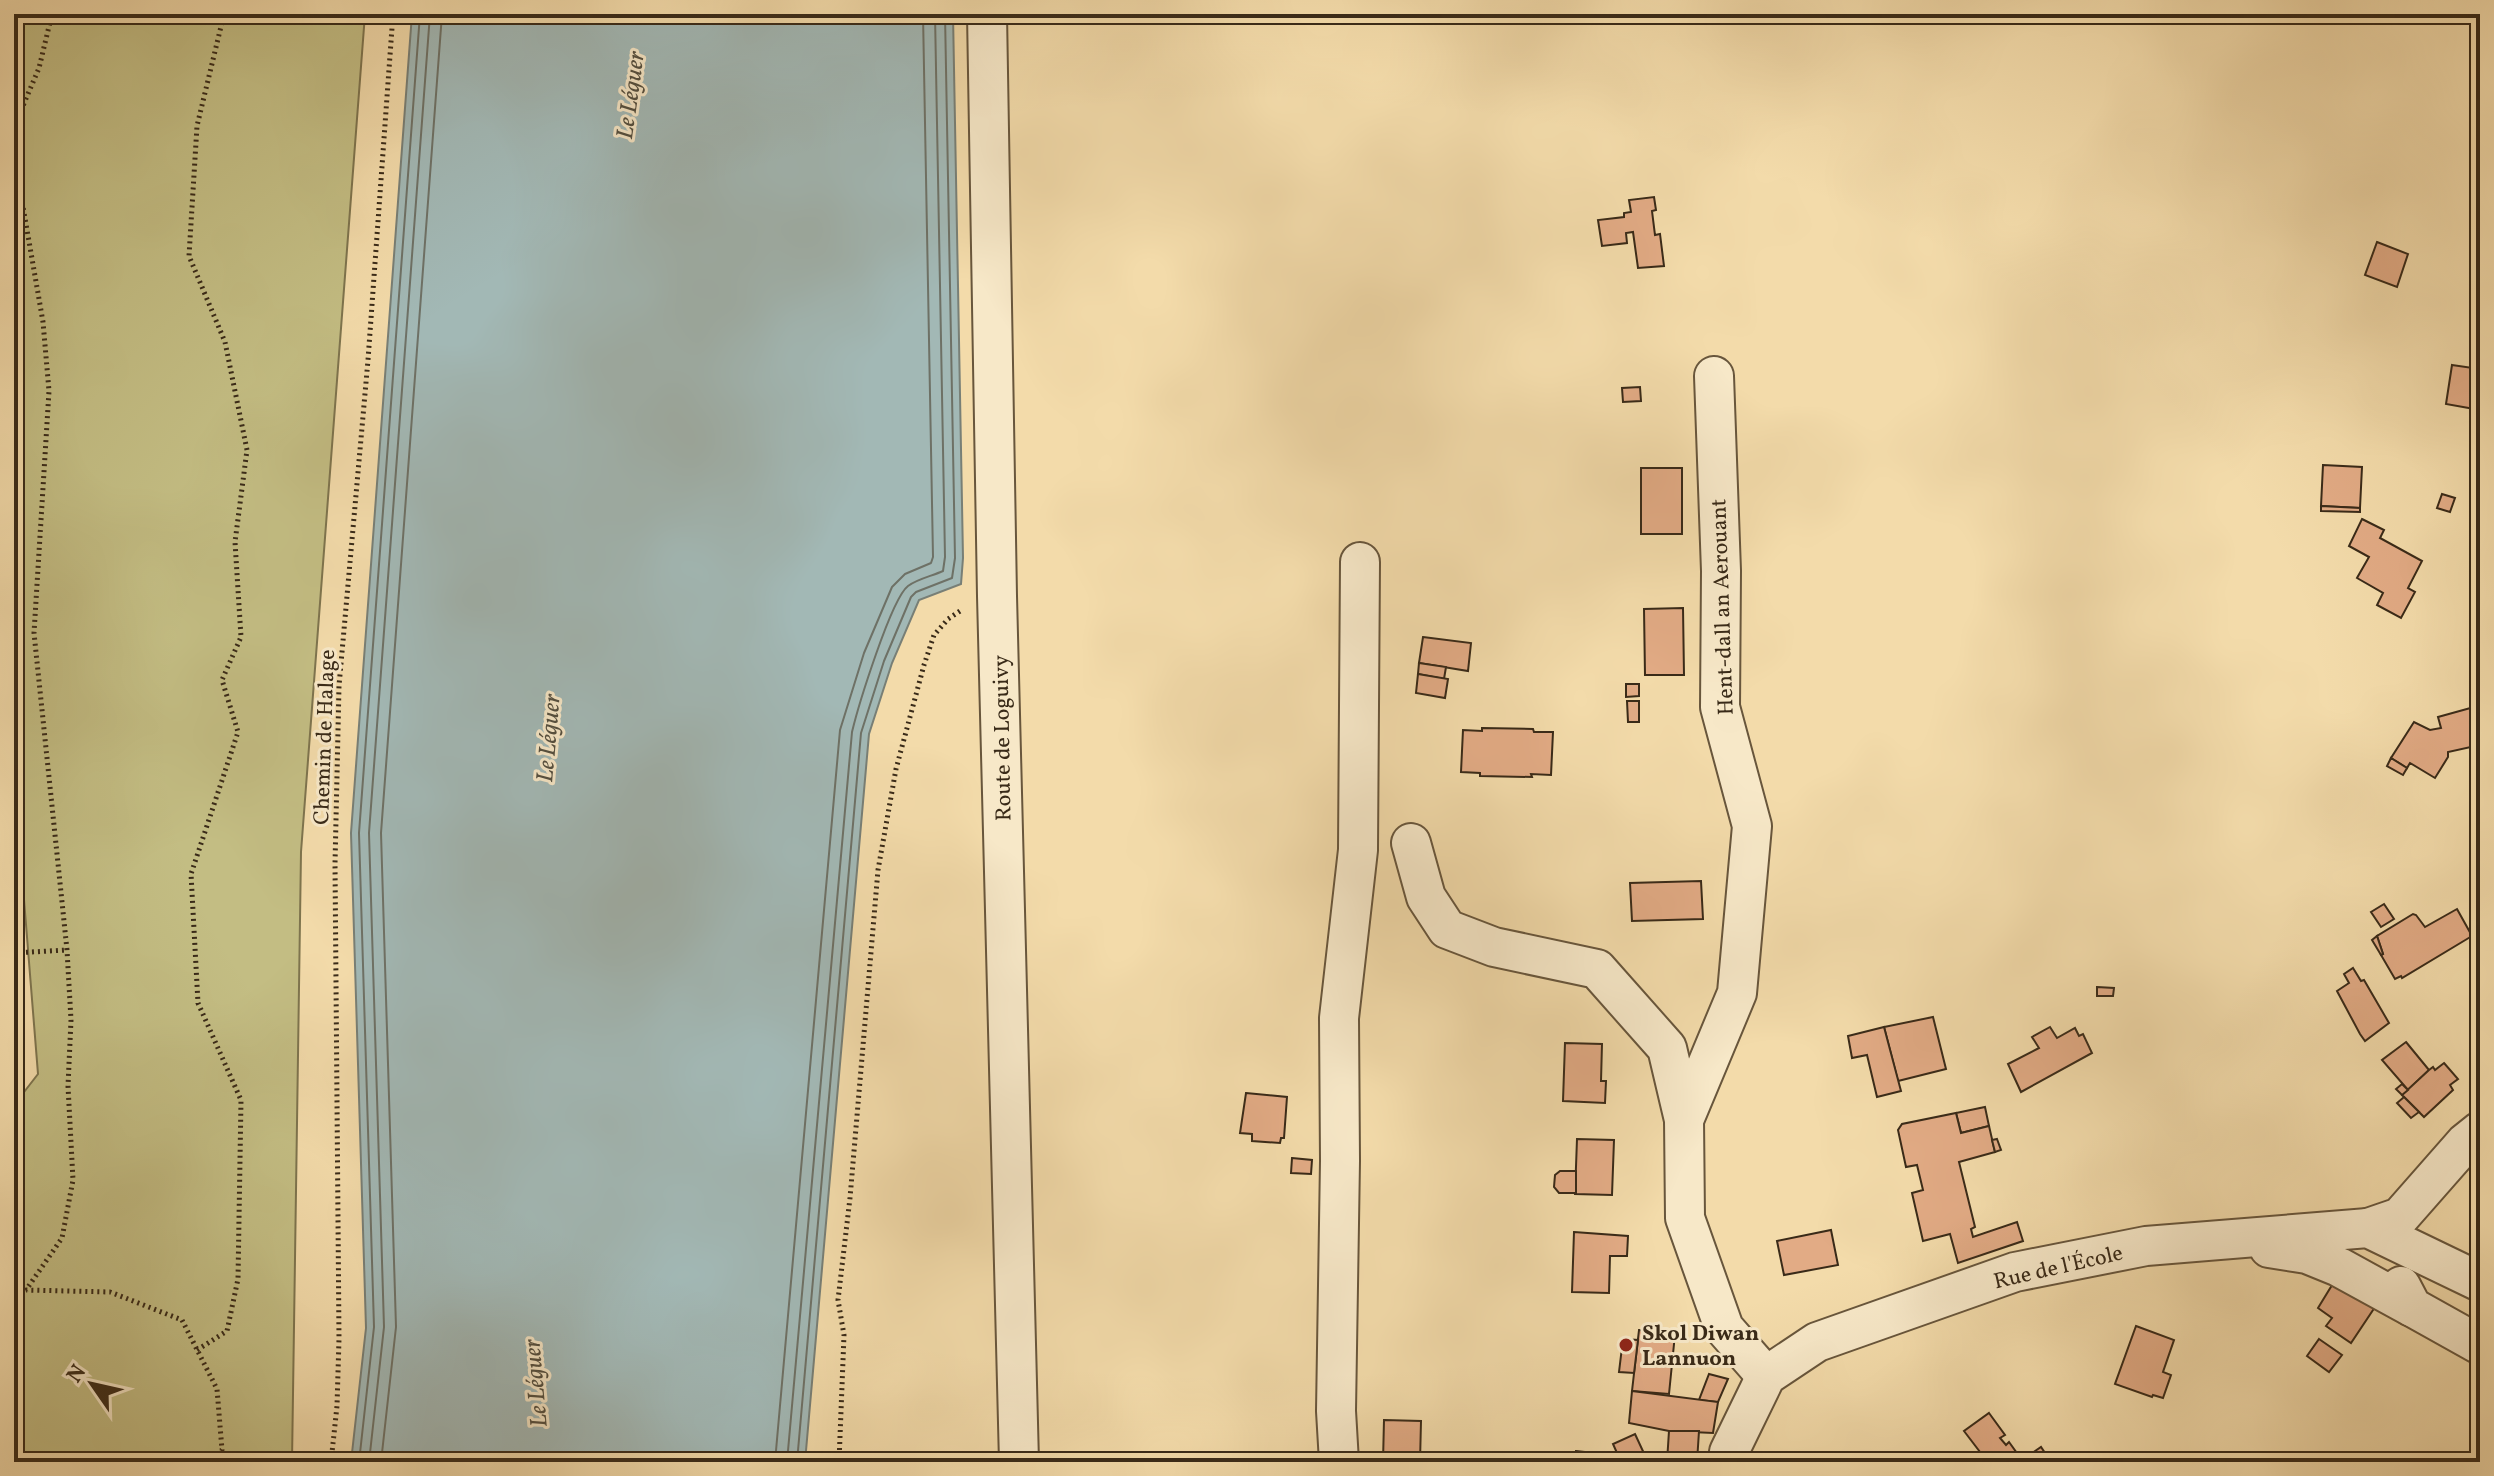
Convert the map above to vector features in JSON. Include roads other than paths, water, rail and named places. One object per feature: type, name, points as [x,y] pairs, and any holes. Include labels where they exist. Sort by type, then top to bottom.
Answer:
[{"type":"street","name":"Route de Loguivy","points":[[987,14],[997,580],[1019,1462]]},
{"type":"street","name":"Hent-dall an Aerouant","points":[[1714,376],[1721,571],[1720,707],[1752,826],[1737,993],[1684,1120],[1685,1218],[1724,1328],[1766,1376]]},
{"type":"street","points":[[1339,1462],[1336,1411],[1339,1018],[1358,850],[1360,562]]},
{"type":"street","points":[[1411,843],[1426,897],[1447,929],[1494,947],[1597,969],[1667,1048],[1684,1120]]},
{"type":"street","points":[[2368,1228],[2400,1217],[2465,1143],[2480,1131]]},
{"type":"street","points":[[2368,1228],[2480,1282]]},
{"type":"street","points":[[2368,1228],[2412,1307]]},
{"type":"street","name":"Rue de l'École","points":[[1766,1376],[1817,1342],[2015,1272],[2146,1246],[2368,1228]]},
{"type":"street","points":[[2146,1246],[2252,1246],[2307,1254],[2339,1267],[2480,1345]]},
{"type":"street","points":[[1728,1462],[1729,1452],[1766,1376]]},
{"type":"water","name":"Le Léguer","points":[[412,14],[953,14],[961,584],[919,600],[892,663],[869,734],[805,1462],[351,1462],[366,1328],[351,833]]},
{"type":"place","name":"Skol Diwan Lannuon","points":[[1626,1345]]}]
